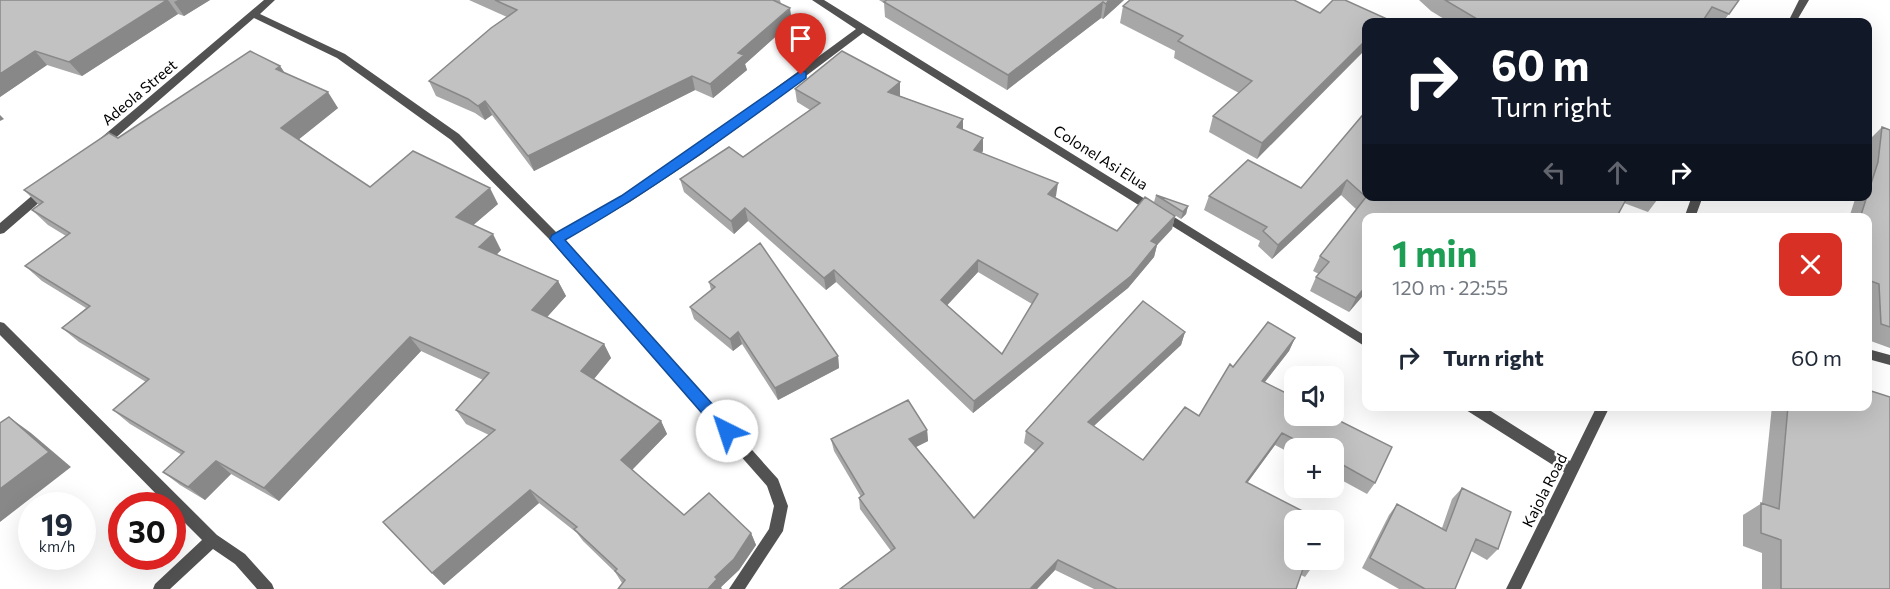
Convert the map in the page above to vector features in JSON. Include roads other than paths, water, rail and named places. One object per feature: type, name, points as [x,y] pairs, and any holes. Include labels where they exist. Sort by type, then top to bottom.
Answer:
[{"type":"street","name":"Adeola Street","points":[[90,153],[270,0]]},
{"type":"street","name":"Colonel Asi Elua","points":[[817,0],[1362,339]]},
{"type":"street","points":[[1794,18],[1804,0]]},
{"type":"street","points":[[253,15],[341,56],[455,137],[556,239],[774,483],[781,506],[776,531],[736,589]]},
{"type":"street","points":[[556,239],[626,200],[698,151],[864,28]]},
{"type":"street","points":[[0,230],[54,183]]},
{"type":"street","points":[[0,327],[212,540],[240,559],[267,589]]},
{"type":"street","points":[[1872,355],[1890,360]]},
{"type":"street","points":[[1479,411],[1572,470]]},
{"type":"street","name":"Kajola Road","points":[[1513,589],[1602,411]]},
{"type":"street","points":[[160,589],[212,540]]}]
